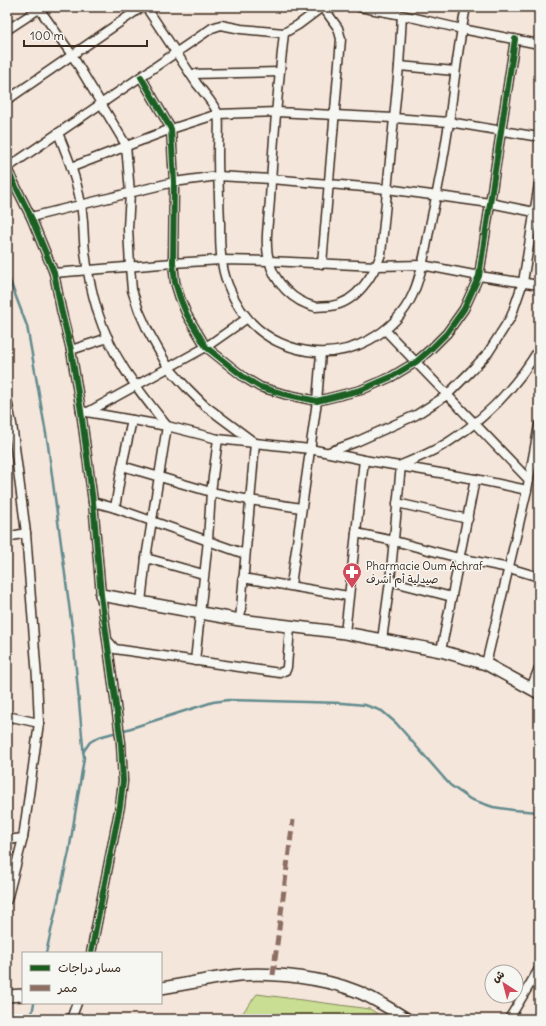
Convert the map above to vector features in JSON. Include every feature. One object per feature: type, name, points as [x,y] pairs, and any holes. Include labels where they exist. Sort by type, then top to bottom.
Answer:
[{"type":"street","points":[[7,100],[142,7]]},
{"type":"street","points":[[146,7],[218,114],[218,176],[221,260],[228,284],[246,319],[262,333],[279,343],[296,349],[321,353],[340,351],[356,347],[371,340],[385,330],[400,314],[413,295],[422,265],[436,195],[449,122],[455,71],[466,7]]},
{"type":"street","points":[[91,952],[120,806],[123,781],[121,743],[109,642],[101,595],[84,411],[54,273],[31,217],[7,169],[212,28],[221,25],[240,29],[284,33],[323,7],[340,33],[335,115],[322,264]]},
{"type":"street","points":[[359,7],[539,44]]},
{"type":"street","points":[[7,30],[40,8],[72,55],[102,104],[126,145],[130,193],[128,228],[130,267],[132,290],[139,311],[157,348],[168,366],[187,388],[204,405],[255,443]]},
{"type":"street","points":[[284,33],[279,72],[271,179],[267,248],[269,261],[286,292],[301,302],[317,307],[334,305],[350,298],[363,287],[377,266],[381,254],[399,66],[402,15]]},
{"type":"street","points":[[141,77],[171,129],[174,182],[173,263],[175,282],[187,315],[206,347],[245,378],[260,387],[317,401],[361,390],[391,377],[416,362],[447,333],[464,309],[479,276],[515,39]]},
{"type":"street","points":[[399,66],[455,71]]},
{"type":"street","points":[[191,74],[279,72]]},
{"type":"street","points":[[72,167],[126,145],[218,114],[277,112],[393,118],[449,122],[539,136]]},
{"type":"street","points":[[58,133],[72,167],[81,205],[85,252],[98,313],[115,355],[134,385],[166,426],[151,521],[141,602]]},
{"type":"street","points":[[31,217],[174,182],[218,176],[387,189],[490,203],[537,212]]},
{"type":"street","points":[[328,453],[416,415],[447,395],[488,353],[511,317],[524,282],[537,212],[539,184]]},
{"type":"street","points":[[54,273],[221,260],[269,261],[377,266],[422,265],[479,276],[539,285]]},
{"type":"street","points":[[84,411],[206,347],[246,319]]},
{"type":"street","points":[[385,330],[529,480]]},
{"type":"street","points":[[71,350],[108,338]]},
{"type":"street","points":[[401,465],[450,441],[474,424],[500,400],[530,363],[539,349]]},
{"type":"street","points":[[291,586],[317,401],[321,353]]},
{"type":"street","points":[[7,400],[12,424],[26,533],[37,678],[38,724],[23,838],[7,900]]},
{"type":"street","points":[[84,411],[166,426],[218,439],[310,449],[527,490]]},
{"type":"street","points":[[115,508],[132,420]]},
{"type":"street","points":[[486,664],[527,490],[539,425]]},
{"type":"street","points":[[195,661],[203,574],[208,540],[210,492],[218,439]]},
{"type":"street","points":[[240,620],[255,443]]},
{"type":"street","points":[[344,633],[364,460]]},
{"type":"street","points":[[382,640],[390,582],[401,465]]},
{"type":"street","points":[[122,466],[210,492],[301,508]]},
{"type":"street","points":[[441,651],[475,479]]},
{"type":"street","points":[[93,502],[115,508],[245,554]]},
{"type":"street","points":[[397,503],[468,519]]},
{"type":"street","points":[[7,537],[26,533]]},
{"type":"street","points":[[356,533],[459,558],[509,568],[539,577]]},
{"type":"street","points":[[146,558],[203,574]]},
{"type":"street","points":[[243,578],[348,596]]},
{"type":"street","points":[[390,582],[452,597]]},
{"type":"street","points":[[101,595],[240,620],[344,633],[441,651],[486,664],[535,691],[539,668]]},
{"type":"street","points":[[109,642],[115,649],[280,673],[287,668],[290,627]]},
{"type":"street","points":[[7,716],[38,724]]},
{"type":"street","points":[[7,840],[23,838]]},
{"type":"street","points":[[509,1019],[539,969]]},
{"type":"street","points":[[162,988],[241,975],[273,975],[320,980],[355,991],[379,1002],[407,1019]]},
{"type":"street","points":[[8,996],[22,995]]},
{"type":"street","points":[[70,1019],[77,1004]]},
{"type":"green space","points":[[257,994],[370,1009],[385,1019],[238,1019]]},
{"type":"waterway","points":[[7,273],[27,326],[48,445],[73,635],[84,758],[69,852],[46,952]]},
{"type":"waterway","points":[[83,752],[90,742],[99,737],[213,702],[228,700],[365,705],[382,711],[396,723],[450,785],[470,799],[493,807],[539,812]]},
{"type":"waterway","points":[[31,1019],[34,1004]]},
{"type":"marked path","points":[[273,975],[293,820]]},
{"type":"cycle path","points":[[141,77],[171,129],[174,182],[173,263],[175,282],[187,315],[206,347],[245,378],[260,387],[317,401],[361,390],[391,377],[416,362],[447,333],[464,309],[479,276],[515,39]]},
{"type":"cycle path","points":[[7,169],[31,217],[54,273],[71,350],[93,502],[101,595],[121,743],[123,781],[120,806],[91,952]]},
{"type":"place","name":"Pharmacie Oum Achraf صيدلية أم أشرف","points":[[352,589]]}]
